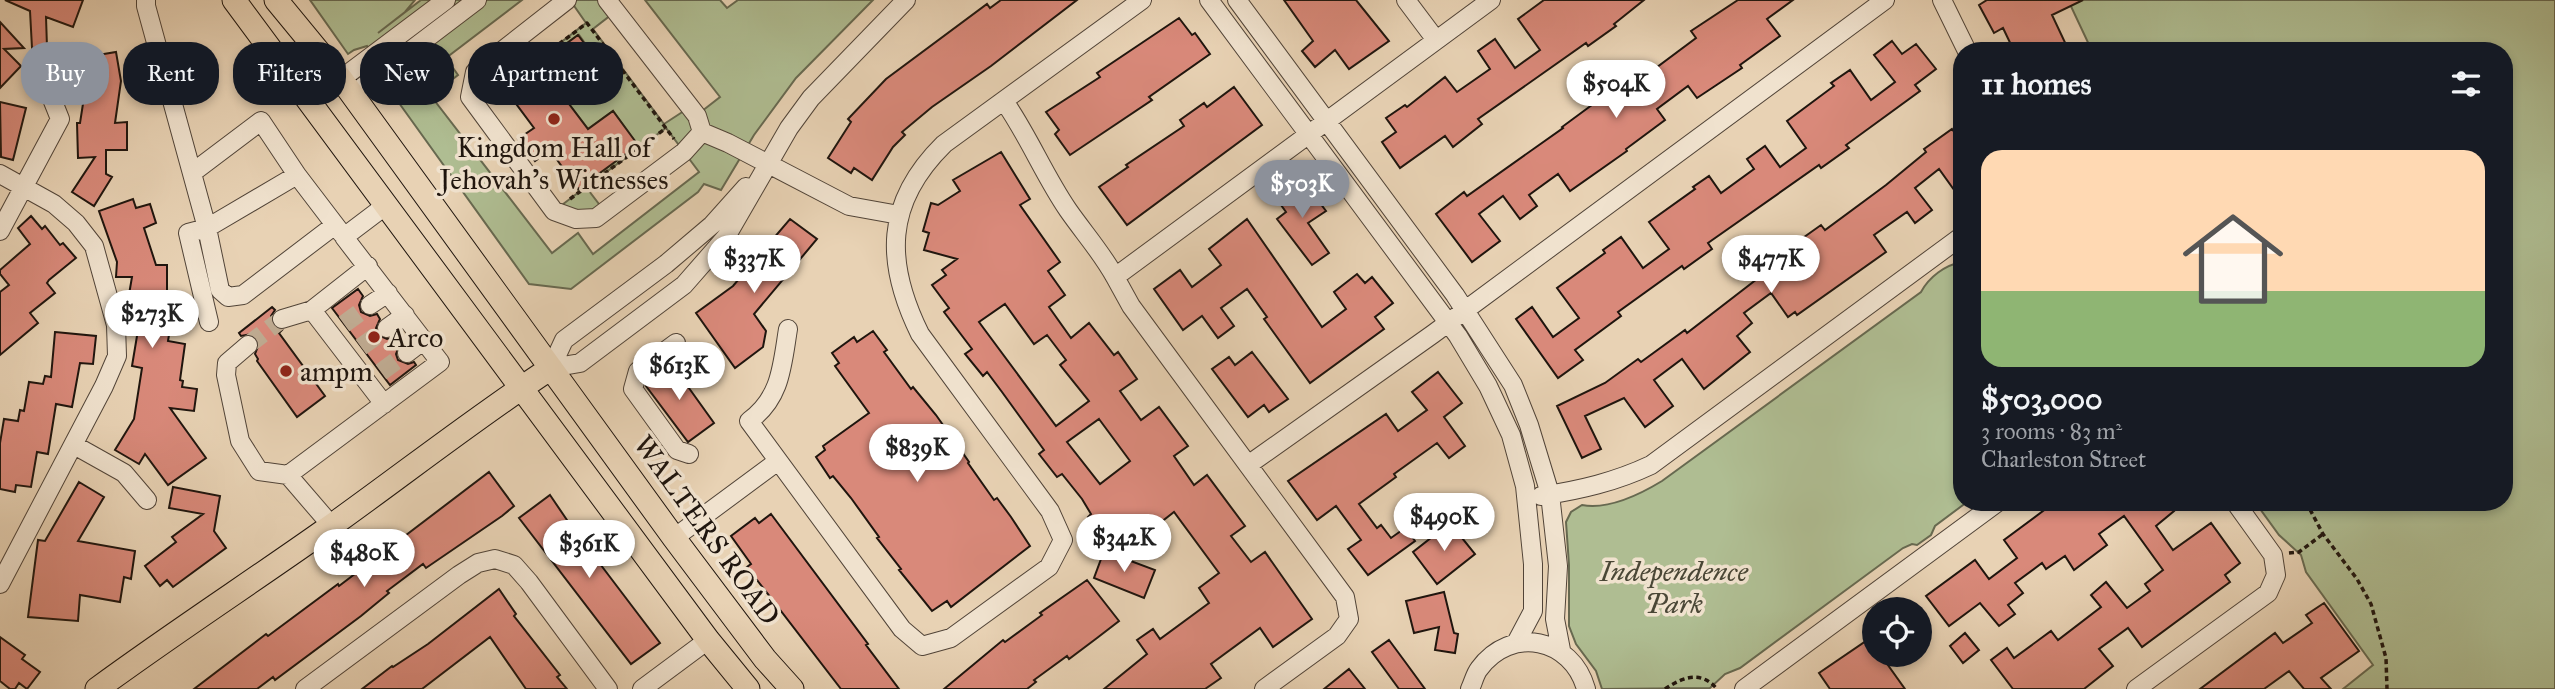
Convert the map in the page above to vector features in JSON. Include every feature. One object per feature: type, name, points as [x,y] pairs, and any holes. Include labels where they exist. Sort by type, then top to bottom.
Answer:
[{"type":"main road","points":[[233,0],[708,640],[748,689]]},
{"type":"main road","name":"WALTERS ROAD","points":[[276,0],[347,87],[674,538],[765,659],[793,689]]},
{"type":"main road","points":[[97,689],[331,525],[520,387],[551,368]]},
{"type":"street","points":[[146,0],[207,228],[220,290],[228,297],[243,295],[340,231],[385,206]]},
{"type":"street","points":[[347,87],[446,0]]},
{"type":"street","points":[[347,87],[477,0]]},
{"type":"street","points":[[567,0],[475,72],[470,97],[554,211],[576,219],[596,218],[684,152],[702,132]]},
{"type":"street","points":[[607,0],[696,116],[702,132],[849,206],[899,215]]},
{"type":"street","points":[[551,368],[580,363],[684,285],[726,237],[811,97],[906,0]]},
{"type":"street","points":[[788,329],[778,386],[764,410],[741,421],[778,461],[902,629],[922,646],[951,638],[1049,566],[1063,540],[1050,512],[920,334],[905,303],[897,270],[896,237],[899,215],[923,165],[944,144],[1142,0]]},
{"type":"street","points":[[1209,0],[1448,323],[1488,386],[1511,435],[1527,498],[1533,564],[1533,611],[1516,643]]},
{"type":"street","points":[[1237,0],[1466,310],[1513,385],[1529,425],[1550,494],[1558,566],[1555,619],[1561,650],[1575,666],[1586,689]]},
{"type":"street","points":[[1406,0],[1436,40]]},
{"type":"street","points":[[1115,277],[1491,0]]},
{"type":"street","points":[[1248,465],[1466,310],[1885,0]]},
{"type":"street","points":[[1942,0],[1962,42]]},
{"type":"street","points":[[1004,100],[1020,123],[1067,209],[1104,257],[1131,306],[1345,597],[1349,619],[1337,636],[1264,689]]},
{"type":"street","points":[[0,231],[60,119],[54,105]]},
{"type":"street","points":[[192,173],[261,121],[297,175],[440,362],[288,475]]},
{"type":"street","points":[[551,368],[564,340],[666,264],[712,225],[768,164]]},
{"type":"street","points":[[0,174],[54,204],[76,223],[94,246],[116,325],[117,356],[0,584]]},
{"type":"street","points":[[209,322],[188,233],[207,228],[297,175]]},
{"type":"street","points":[[1527,498],[1596,486],[1626,477],[1651,465],[1953,243]]},
{"type":"street","points":[[282,319],[312,310],[368,266]]},
{"type":"street","points":[[370,305],[388,293]]},
{"type":"street","points":[[312,310],[337,329],[355,352],[374,377],[384,404]]},
{"type":"street","points":[[387,328],[405,315]]},
{"type":"street","points":[[407,353],[424,341]]},
{"type":"street","points":[[676,343],[638,370],[633,389],[677,450],[689,454]]},
{"type":"street","points":[[248,345],[227,363],[226,375],[240,442],[259,471],[288,475],[331,525]]},
{"type":"street","points":[[74,444],[124,472],[147,500]]},
{"type":"street","points":[[674,538],[778,461]]},
{"type":"street","points":[[1744,689],[1986,511]]},
{"type":"street","points":[[2136,689],[2268,593],[2276,575],[2273,555],[2241,511]]},
{"type":"street","points":[[316,686],[459,575],[478,563],[495,559],[514,565],[529,582],[608,689]]},
{"type":"street","points":[[642,689],[708,640]]},
{"type":"street","points":[[1470,689],[1479,669],[1496,653],[1516,643],[1538,643],[1561,650]]},
{"type":"path","points":[[477,106],[587,23],[684,152]]},
{"type":"path","points":[[554,211],[666,128]]},
{"type":"path","points":[[2311,511],[2323,534],[2357,579],[2371,604],[2386,658],[2387,689]]},
{"type":"path","points":[[2273,555],[2299,552],[2323,534]]},
{"type":"path","points":[[1665,689],[1694,676],[1704,678],[1717,689]]},
{"type":"green space","points":[[310,0],[415,0],[405,12],[378,33],[421,0],[522,0],[454,52],[454,42],[360,42],[360,48],[348,54],[346,42],[340,42]]},
{"type":"green space","points":[[570,0],[607,0],[616,11],[593,29],[603,42],[584,42],[579,35],[569,42],[561,42],[586,23]]},
{"type":"green space","points":[[645,0],[720,0],[727,8],[738,0],[873,0],[796,78],[754,135],[721,190],[704,184],[698,192],[571,289],[529,284],[400,105],[438,105],[552,253],[578,233],[593,254],[699,172],[666,128],[586,187],[605,212],[554,211],[579,192],[578,189],[637,145],[613,111],[588,129],[570,105],[623,105],[623,69],[664,124],[690,107],[697,115],[720,97]]},
{"type":"green space","points":[[2068,0],[2555,0],[2555,689],[2343,689],[2373,665],[2306,572],[2301,555],[2279,535],[2262,511],[2513,511],[2513,42],[2088,42]]},
{"type":"green space","name":"Independence Park","points":[[1953,265],[1955,511],[1935,526],[1931,535],[1917,545],[1903,548],[1740,668],[1725,674],[1710,688],[1602,689],[1596,671],[1576,644],[1569,626],[1566,522],[1571,512],[1582,505],[1603,505],[1624,500],[1662,481],[1921,292],[1938,272]]},
{"type":"building","points":[[5,0],[83,0],[73,27],[46,17],[47,42],[32,42],[30,11]]},
{"type":"building","points":[[1001,0],[1077,0],[902,132],[905,135],[893,147],[872,180],[854,168],[851,173],[828,158],[851,122],[848,119],[886,79],[987,4],[990,8]]},
{"type":"building","points":[[1284,0],[1356,0],[1389,41],[1349,69],[1335,50],[1315,67],[1302,51],[1313,41]]},
{"type":"building","points":[[1544,0],[1644,0],[1614,24],[1616,26],[1588,46],[1586,43],[1478,119],[1482,124],[1453,147],[1445,136],[1400,168],[1382,142],[1396,132],[1386,118],[1405,105],[1407,107],[1445,77],[1457,92],[1490,69],[1478,51],[1495,39],[1515,68],[1540,50],[1518,19]]},
{"type":"building","points":[[1738,0],[1793,0],[1767,19],[1780,36],[1740,65],[1742,68],[1697,98],[1688,86],[1657,109],[1665,120],[1570,191],[1558,174],[1529,195],[1537,206],[1520,219],[1503,196],[1479,214],[1500,241],[1472,262],[1436,214],[1464,192],[1467,196],[1563,128],[1604,96],[1601,92],[1629,71],[1637,82],[1696,38],[1691,31]]},
{"type":"building","points":[[1987,0],[2083,0],[2052,15],[2065,42],[2010,42],[2003,28],[1994,33],[1979,5]]},
{"type":"building","points":[[1179,18],[1192,35],[1195,33],[1210,54],[1149,97],[1152,100],[1070,155],[1055,134],[1059,130],[1046,112],[1100,77],[1097,73]]},
{"type":"building","points":[[0,22],[21,45],[21,48],[4,49],[21,66],[0,88]]},
{"type":"building","name":"Kingdom Hall of Jehovah's Witnesses","points":[[578,35],[583,42],[569,42]]},
{"type":"building","points":[[1892,41],[1902,54],[1916,44],[1936,69],[1915,85],[1920,91],[1846,145],[1849,148],[1821,168],[1819,165],[1708,243],[1712,249],[1684,269],[1682,266],[1618,312],[1621,316],[1575,350],[1583,360],[1558,378],[1516,319],[1532,307],[1553,337],[1579,318],[1557,288],[1605,253],[1603,250],[1621,237],[1643,268],[1669,249],[1649,222],[1695,189],[1693,187],[1709,176],[1721,193],[1754,169],[1747,159],[1765,146],[1780,167],[1806,148],[1787,121],[1834,86],[1831,83],[1850,70],[1871,100],[1895,82],[1874,55]]},
{"type":"building","points":[[116,52],[121,81],[115,123],[127,122],[127,150],[106,150],[106,174],[112,177],[94,206],[72,192],[95,157],[78,158],[77,123],[80,123],[83,105],[109,105],[109,53]]},
{"type":"building","points":[[1234,87],[1262,125],[1127,225],[1099,187],[1128,167],[1126,165],[1184,126],[1180,120],[1204,103],[1207,107]]},
{"type":"building","points":[[0,102],[26,108],[13,160],[1,157]]},
{"type":"building","name":"Kingdom Hall of Jehovah's Witnesses","points":[[517,105],[570,105],[588,129],[613,111],[638,145],[578,189],[550,150],[535,161],[518,139],[534,128]]},
{"type":"building","points":[[1952,129],[1953,188],[1939,169],[1915,188],[1932,210],[1915,223],[1907,212],[1874,235],[1886,252],[1797,315],[1795,312],[1788,317],[1771,293],[1744,313],[1752,323],[1737,336],[1750,352],[1704,389],[1682,359],[1654,380],[1673,406],[1645,427],[1624,398],[1585,416],[1601,449],[1582,458],[1557,406],[1605,383],[1638,359],[1641,362],[1685,330],[1687,333],[1796,249],[1793,245],[1821,225],[1825,230],[1886,185],[1926,152],[1924,149]]},
{"type":"building","points":[[1001,152],[1030,199],[1020,205],[1060,262],[1048,271],[1065,295],[1049,307],[1071,338],[1089,323],[1114,355],[1118,352],[1137,379],[1120,391],[1141,420],[1159,407],[1188,446],[1174,456],[1194,485],[1207,475],[1245,526],[1231,536],[1251,562],[1265,552],[1312,619],[1273,647],[1260,628],[1211,664],[1221,678],[1205,689],[1104,689],[1147,654],[1137,640],[1153,629],[1160,639],[1209,603],[1199,588],[1219,573],[1174,512],[1151,530],[1148,526],[1114,551],[1088,517],[1091,514],[1082,499],[1062,474],[1057,477],[1039,454],[1044,450],[987,372],[983,376],[965,354],[972,349],[944,312],[949,308],[932,285],[946,275],[942,270],[957,259],[924,250],[929,233],[923,231],[931,203],[938,205],[960,191],[953,180]],"holes":[[[1005,304],[1034,344],[1047,335],[1066,360],[1060,365],[1089,401],[1056,426],[979,322]],[[1099,419],[1130,461],[1100,484],[1067,442]]]},
{"type":"building","points":[[1302,179],[1326,211],[1308,223],[1329,253],[1312,265],[1277,219],[1286,212],[1276,198]]},
{"type":"building","points":[[133,199],[136,208],[150,204],[156,223],[144,228],[156,265],[167,265],[167,297],[175,298],[168,341],[185,344],[180,380],[183,381],[182,387],[197,389],[194,411],[170,408],[206,458],[168,485],[145,454],[139,464],[115,450],[134,419],[142,368],[132,366],[139,324],[135,323],[137,314],[126,312],[132,277],[116,277],[117,262],[99,211]]},
{"type":"building","points":[[31,216],[42,229],[45,226],[60,245],[63,243],[76,258],[47,283],[55,293],[30,313],[38,323],[0,355],[0,292],[9,285],[0,270],[30,244],[18,228]]},
{"type":"building","points":[[790,219],[817,239],[754,314],[766,331],[763,347],[735,368],[696,313],[733,286]]},
{"type":"building","points":[[1247,219],[1322,327],[1346,309],[1334,292],[1357,274],[1365,283],[1372,277],[1393,303],[1375,317],[1384,329],[1310,383],[1264,319],[1267,317],[1247,289],[1221,308],[1234,326],[1218,338],[1202,316],[1183,330],[1154,289],[1180,270],[1192,287],[1221,265],[1209,249]]},
{"type":"building","name":"Arco","points":[[358,289],[363,296],[359,305],[361,312],[370,316],[377,314],[380,319],[376,328],[378,335],[387,339],[394,337],[400,344],[396,354],[398,360],[408,364],[414,362],[416,365],[390,385],[332,308]]},
{"type":"building","name":"ampm","points":[[272,307],[275,310],[271,323],[282,330],[279,333],[325,396],[297,417],[257,361],[257,338],[251,334],[241,336],[239,333]]},
{"type":"building","points":[[873,331],[887,350],[884,352],[911,389],[913,387],[936,415],[994,500],[997,498],[1030,546],[951,607],[947,601],[932,611],[899,570],[901,569],[851,498],[833,476],[830,478],[816,457],[825,450],[823,446],[869,413],[835,366],[839,363],[832,353],[854,337],[857,342]]},
{"type":"building","points":[[55,332],[96,336],[93,364],[80,363],[72,407],[56,404],[48,454],[37,452],[31,487],[16,485],[15,492],[0,489],[0,443],[4,419],[18,421],[20,410],[24,411],[29,382],[43,384],[45,376],[51,377]]},
{"type":"building","points":[[1252,352],[1288,399],[1269,412],[1264,405],[1248,417],[1212,369],[1229,357],[1235,365]]},
{"type":"building","points":[[671,363],[714,423],[688,442],[646,386],[647,380]]},
{"type":"building","points":[[1438,372],[1462,403],[1444,417],[1465,446],[1449,458],[1437,443],[1359,504],[1377,528],[1381,525],[1391,538],[1405,528],[1415,541],[1368,575],[1348,549],[1361,540],[1336,506],[1317,520],[1288,481],[1386,414],[1398,431],[1427,410],[1412,392]]},
{"type":"building","points":[[489,472],[514,506],[502,516],[426,568],[423,564],[387,591],[389,593],[361,616],[275,680],[273,677],[257,689],[194,689],[266,634],[268,636],[338,584],[339,586]]},
{"type":"building","points":[[79,482],[104,497],[78,541],[135,551],[131,579],[124,577],[120,602],[80,595],[78,621],[28,617],[38,540],[45,541]]},
{"type":"building","points":[[173,487],[220,496],[214,531],[226,548],[173,587],[167,580],[160,586],[145,566],[176,542],[172,537],[203,514],[169,508]]},
{"type":"building","points":[[550,495],[660,643],[631,664],[519,518]]},
{"type":"building","points":[[2043,511],[2174,511],[2156,526],[2173,550],[2211,523],[2240,563],[2225,575],[2230,582],[2142,647],[2128,628],[2099,649],[2113,666],[2084,689],[2013,689],[1991,660],[2007,648],[2014,658],[2051,631],[2058,640],[2101,607],[2091,595],[2106,582],[2127,608],[2150,591],[2145,584],[2163,570],[2124,516],[2099,534],[2107,545],[2074,570],[2065,556],[2046,569],[2042,563],[2015,583],[2023,593],[2008,605],[2015,614],[1999,626],[1980,603],[1949,626],[1932,604],[1932,597],[1926,596],[1975,560],[1989,579],[2017,558],[2004,540]]},
{"type":"building","points":[[771,514],[899,689],[841,689],[747,567],[751,564],[731,536],[755,518],[759,523]]},
{"type":"building","points":[[1450,523],[1475,554],[1437,584],[1413,552]]},
{"type":"building","points":[[1104,551],[1155,570],[1144,598],[1094,578]]},
{"type":"building","points":[[1087,580],[1119,621],[1097,638],[1034,680],[1036,682],[1027,689],[944,689],[1003,640],[1005,642]]},
{"type":"building","points":[[499,589],[516,614],[514,616],[560,675],[557,677],[567,689],[526,689],[490,637],[422,689],[362,689],[392,666],[428,644]]},
{"type":"building","points":[[1444,592],[1454,633],[1458,634],[1455,653],[1435,650],[1439,627],[1414,633],[1406,601]]},
{"type":"building","points":[[2324,603],[2359,651],[2321,678],[2331,689],[2304,689],[2289,671],[2264,689],[2200,689],[2275,633],[2283,643],[2312,623],[2306,615]]},
{"type":"building","points":[[1965,633],[1979,650],[1963,663],[1950,646]]},
{"type":"building","points":[[0,637],[25,655],[22,659],[40,672],[27,689],[19,683],[15,689],[10,689],[0,681]]},
{"type":"building","points":[[1389,640],[1425,689],[1399,689],[1372,652]]},
{"type":"building","points":[[1862,644],[1862,667],[1889,667],[1905,689],[1830,689],[1819,673]]},
{"type":"building","points":[[1349,669],[1365,689],[1324,689]]},
{"type":"tunnel","points":[[344,324],[370,305]]},
{"type":"tunnel","points":[[248,345],[282,319]]},
{"type":"tunnel","points":[[361,347],[387,328]]},
{"type":"tunnel","points":[[381,372],[407,353]]},
{"type":"place","name":"Kingdom Hall of Jehovah's Witnesses","points":[[554,119]]},
{"type":"place","name":"Arco","points":[[374,337]]},
{"type":"place","name":"ampm","points":[[286,371]]}]
